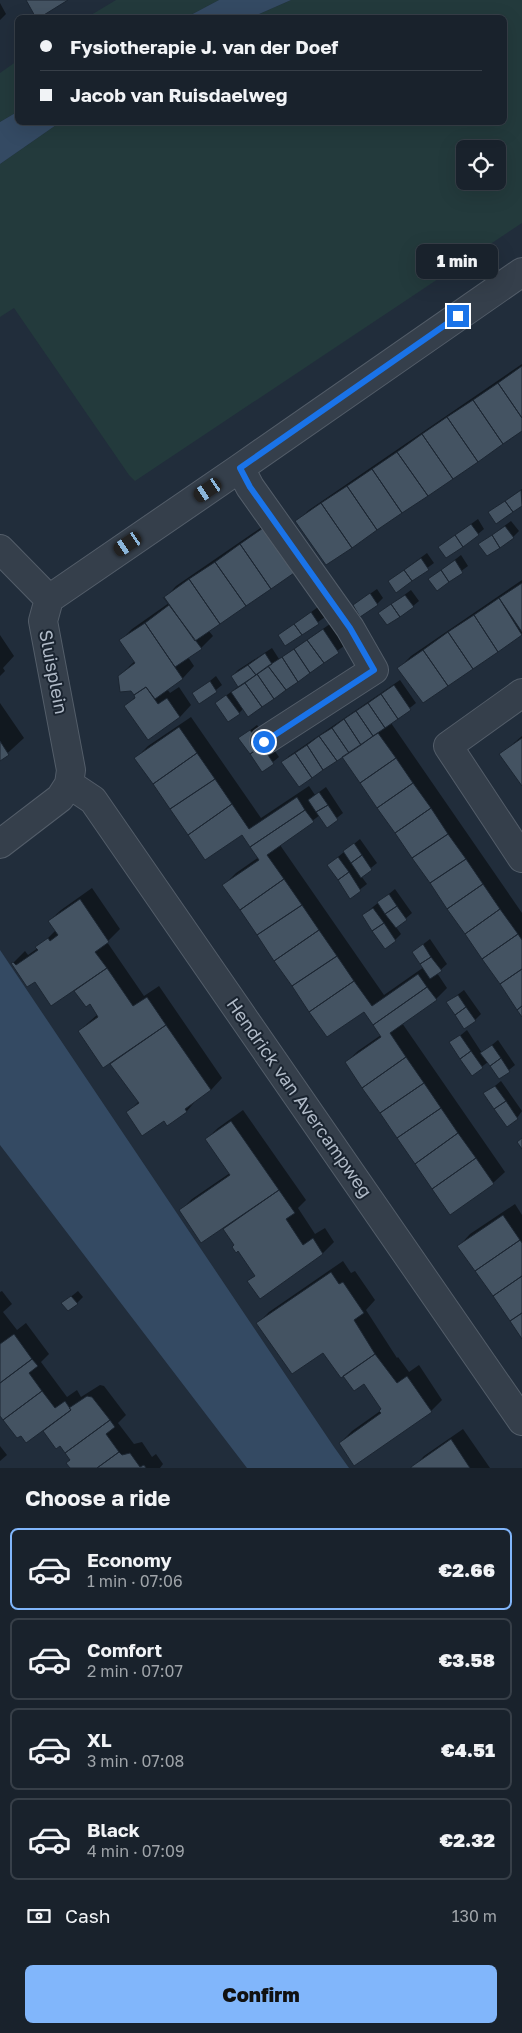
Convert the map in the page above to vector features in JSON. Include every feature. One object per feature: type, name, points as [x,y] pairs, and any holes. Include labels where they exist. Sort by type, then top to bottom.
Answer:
[{"type":"street","points":[[0,549],[49,599],[522,272]]},
{"type":"street","points":[[240,468],[250,487],[350,628],[374,670],[264,742]]},
{"type":"street","name":"Sluisplein","points":[[49,599],[43,621],[71,770],[69,784]]},
{"type":"street","points":[[522,693],[448,746],[522,858]]},
{"type":"street","points":[[0,844],[60,798],[69,784]]},
{"type":"street","name":"Hendrick van Avercampweg","points":[[69,784],[94,800],[522,1421]]},
{"type":"green space","points":[[116,0],[219,0],[191,15],[91,15]]},
{"type":"green space","points":[[291,0],[522,0],[522,223],[135,481],[14,308],[0,317],[0,164],[56,125],[507,125],[507,15],[257,15]]},
{"type":"green space","points":[[15,62],[15,113],[0,122],[0,73]]},
{"type":"water","points":[[219,0],[291,0],[257,15],[191,15]]},
{"type":"water","points":[[15,113],[15,125],[56,125],[0,164],[0,122]]},
{"type":"water","points":[[0,950],[349,1468],[247,1468],[0,1145]]},
{"type":"building","points":[[26,0],[68,0],[44,15],[34,15]]},
{"type":"building","points":[[522,366],[522,418],[498,383]]},
{"type":"building","points":[[498,383],[522,418],[522,431],[503,444],[473,400]]},
{"type":"building","points":[[473,400],[503,444],[478,462],[447,417]]},
{"type":"building","points":[[447,417],[478,462],[453,479],[422,434]]},
{"type":"building","points":[[422,434],[453,479],[428,496],[397,452]]},
{"type":"building","points":[[397,452],[428,496],[402,513],[372,469]]},
{"type":"building","points":[[372,469],[402,513],[377,530],[347,486]]},
{"type":"building","points":[[347,486],[377,530],[352,548],[321,503]]},
{"type":"building","points":[[521,490],[522,506],[513,512],[505,501]]},
{"type":"building","points":[[505,501],[513,512],[496,524],[488,512]]},
{"type":"building","points":[[321,503],[352,548],[326,565],[295,521]]},
{"type":"building","points":[[471,524],[479,535],[463,547],[455,535]]},
{"type":"building","points":[[266,526],[297,571],[271,589],[240,544]]},
{"type":"building","points":[[505,526],[514,538],[500,548],[492,535]]},
{"type":"building","points":[[455,535],[463,547],[446,558],[438,547]]},
{"type":"building","points":[[492,535],[500,548],[487,556],[478,544]]},
{"type":"building","points":[[240,544],[271,589],[246,606],[215,562]]},
{"type":"building","points":[[421,558],[429,570],[412,581],[404,570]]},
{"type":"building","points":[[455,560],[463,573],[449,582],[441,570]]},
{"type":"building","points":[[215,562],[246,606],[220,624],[189,579]]},
{"type":"building","points":[[404,570],[412,581],[396,593],[388,581]]},
{"type":"building","points":[[441,570],[449,582],[437,591],[428,579]]},
{"type":"building","points":[[189,579],[220,624],[195,641],[164,597]]},
{"type":"building","points":[[522,583],[522,632],[499,598]]},
{"type":"building","points":[[370,593],[378,605],[360,617],[353,605]]},
{"type":"building","points":[[405,595],[414,607],[400,617],[391,604]]},
{"type":"building","points":[[499,598],[522,635],[498,652],[474,615]]},
{"type":"building","points":[[391,604],[400,617],[387,625],[378,613]]},
{"type":"building","points":[[169,605],[202,649],[175,667],[145,623]]},
{"type":"building","points":[[311,612],[319,624],[302,635],[294,624]]},
{"type":"building","points":[[474,615],[498,652],[473,669],[448,632]]},
{"type":"building","points":[[145,623],[183,679],[155,699],[146,687],[134,695],[131,691],[120,692],[118,676],[135,663],[119,640]]},
{"type":"building","points":[[294,624],[302,635],[285,646],[278,635]]},
{"type":"building","points":[[323,629],[339,653],[324,663],[307,640]]},
{"type":"building","points":[[448,632],[473,669],[448,686],[423,650]]},
{"type":"building","points":[[307,640],[324,663],[310,673],[294,649]]},
{"type":"building","points":[[294,649],[310,673],[298,682],[282,657]]},
{"type":"building","points":[[423,650],[448,686],[423,703],[397,668]]},
{"type":"building","points":[[265,653],[272,664],[256,675],[248,665]]},
{"type":"building","points":[[282,657],[298,682],[286,690],[268,666]]},
{"type":"building","points":[[248,665],[256,675],[238,687],[231,676]]},
{"type":"building","points":[[268,666],[286,690],[274,699],[257,674]]},
{"type":"building","points":[[257,674],[274,699],[262,707],[245,683]]},
{"type":"building","points":[[210,681],[217,692],[199,704],[192,693]]},
{"type":"building","points":[[245,683],[262,707],[248,717],[231,692]]},
{"type":"building","points":[[394,685],[411,710],[398,719],[381,694]]},
{"type":"building","points":[[146,687],[158,704],[167,698],[180,717],[148,740],[124,706],[135,698],[134,695]]},
{"type":"building","points":[[381,694],[398,719],[385,728],[368,703]]},
{"type":"building","points":[[226,695],[240,714],[228,722],[215,703]]},
{"type":"building","points":[[368,703],[385,728],[373,736],[356,711]]},
{"type":"building","points":[[356,711],[373,736],[361,745],[344,719]]},
{"type":"building","points":[[344,719],[361,745],[349,753],[332,728]]},
{"type":"building","points":[[179,727],[197,753],[153,784],[134,758]]},
{"type":"building","points":[[332,728],[349,753],[337,761],[319,736]]},
{"type":"building","points":[[250,730],[262,746],[250,754],[238,738]]},
{"type":"building","points":[[378,733],[396,758],[360,783],[342,757]]},
{"type":"building","points":[[319,736],[337,761],[323,770],[307,745]]},
{"type":"building","points":[[522,738],[522,786],[499,754]]},
{"type":"building","points":[[0,741],[9,755],[0,761]]},
{"type":"building","points":[[307,745],[323,770],[312,778],[295,753]]},
{"type":"building","points":[[262,746],[274,764],[262,772],[250,754]]},
{"type":"building","points":[[197,753],[215,779],[170,809],[153,784]]},
{"type":"building","points":[[295,753],[312,778],[299,787],[281,762]]},
{"type":"building","points":[[396,758],[413,783],[377,808],[360,783]]},
{"type":"building","points":[[215,779],[232,804],[188,835],[170,809]]},
{"type":"building","points":[[413,783],[431,808],[395,833],[377,808]]},
{"type":"building","points":[[319,792],[328,805],[316,812],[308,800]]},
{"type":"building","points":[[297,797],[305,810],[250,847],[242,835],[205,860],[188,835],[232,804],[249,829]]},
{"type":"building","points":[[328,805],[338,820],[327,828],[316,812]]},
{"type":"building","points":[[431,808],[448,834],[412,858],[395,833]]},
{"type":"building","points":[[305,810],[314,822],[267,855],[284,879],[240,910],[222,885],[259,860],[250,847]]},
{"type":"building","points":[[448,834],[466,859],[430,883],[412,858]]},
{"type":"building","points":[[354,843],[362,855],[351,863],[343,851]]},
{"type":"building","points":[[362,855],[372,870],[361,878],[351,863]]},
{"type":"building","points":[[338,857],[349,872],[338,880],[327,865]]},
{"type":"building","points":[[466,859],[483,884],[447,909],[430,883]]},
{"type":"building","points":[[349,872],[361,891],[350,899],[338,880]]},
{"type":"building","points":[[284,879],[302,905],[257,935],[240,910]]},
{"type":"building","points":[[483,884],[500,909],[465,934],[447,909]]},
{"type":"building","points":[[389,894],[397,906],[385,914],[377,902]]},
{"type":"building","points":[[80,899],[109,942],[95,952],[107,968],[51,1006],[35,982],[27,987],[11,963],[13,962],[16,965],[38,950],[35,947],[48,938],[50,941],[58,935],[48,921]]},
{"type":"building","points":[[302,905],[319,930],[274,961],[257,935]]},
{"type":"building","points":[[397,906],[407,920],[396,928],[385,914]]},
{"type":"building","points":[[373,908],[384,923],[372,931],[362,915]]},
{"type":"building","points":[[500,909],[518,934],[482,959],[465,934]]},
{"type":"building","points":[[384,923],[396,941],[385,949],[372,931]]},
{"type":"building","points":[[319,930],[337,956],[292,986],[274,961]]},
{"type":"building","points":[[518,934],[522,940],[522,969],[500,984],[482,959]]},
{"type":"building","points":[[423,944],[431,957],[420,964],[412,952]]},
{"type":"building","points":[[337,956],[354,981],[309,1012],[292,986]]},
{"type":"building","points":[[431,957],[442,971],[430,979],[420,964]]},
{"type":"building","points":[[107,968],[133,1006],[147,997],[166,1025],[103,1068],[78,1031],[98,1017],[90,1004],[86,1007],[74,991]]},
{"type":"building","points":[[522,969],[522,1006],[517,1010],[500,984]]},
{"type":"building","points":[[418,974],[427,987],[373,1025],[364,1012],[327,1037],[309,1012],[354,981],[372,1006]]},
{"type":"building","points":[[427,987],[437,1000],[390,1033],[406,1057],[362,1088],[345,1062],[381,1037],[373,1025]]},
{"type":"building","points":[[458,995],[466,1007],[455,1015],[446,1002]]},
{"type":"building","points":[[522,1006],[522,1017],[517,1010]]},
{"type":"building","points":[[466,1007],[476,1021],[464,1029],[455,1015]]},
{"type":"building","points":[[166,1025],[211,1090],[185,1109],[187,1112],[167,1126],[164,1121],[142,1136],[126,1112],[139,1103],[110,1064]]},
{"type":"building","points":[[460,1035],[471,1051],[460,1059],[449,1042]]},
{"type":"building","points":[[492,1045],[501,1058],[490,1066],[480,1053]]},
{"type":"building","points":[[471,1051],[483,1068],[472,1076],[460,1059]]},
{"type":"building","points":[[406,1057],[424,1083],[380,1113],[362,1088]]},
{"type":"building","points":[[501,1058],[510,1072],[499,1079],[490,1066]]},
{"type":"building","points":[[424,1083],[441,1108],[397,1138],[380,1113]]},
{"type":"building","points":[[495,1086],[506,1101],[494,1109],[483,1093]]},
{"type":"building","points":[[506,1101],[518,1119],[507,1127],[494,1109]]},
{"type":"building","points":[[441,1108],[458,1133],[415,1164],[397,1138]]},
{"type":"building","points":[[231,1121],[279,1190],[201,1243],[179,1210],[230,1175],[205,1139]]},
{"type":"building","points":[[458,1133],[476,1158],[432,1189],[415,1164]]},
{"type":"building","points":[[522,1138],[522,1149],[517,1142]]},
{"type":"building","points":[[476,1158],[494,1184],[450,1215],[432,1189]]},
{"type":"building","points":[[279,1190],[295,1213],[286,1219],[303,1245],[313,1238],[323,1254],[260,1299],[247,1281],[255,1276],[238,1251],[236,1253],[232,1247],[234,1245],[223,1229]]},
{"type":"building","points":[[503,1215],[520,1240],[475,1271],[457,1246]]},
{"type":"building","points":[[520,1240],[522,1243],[522,1276],[493,1296],[475,1271]]},
{"type":"building","points":[[331,1272],[339,1284],[343,1282],[364,1313],[354,1320],[375,1354],[341,1378],[323,1353],[292,1374],[256,1323]]},
{"type":"building","points":[[522,1276],[522,1313],[510,1321],[493,1296]]},
{"type":"building","points":[[71,1296],[78,1304],[68,1311],[61,1303]]},
{"type":"building","points":[[522,1313],[522,1339],[510,1321]]},
{"type":"building","points":[[14,1334],[32,1359],[0,1383],[0,1344]]},
{"type":"building","points":[[375,1354],[397,1383],[407,1376],[432,1412],[354,1466],[339,1443],[381,1413],[379,1411],[381,1409],[364,1384],[354,1391],[343,1376]]},
{"type":"building","points":[[32,1359],[38,1366],[29,1373],[42,1391],[3,1420],[0,1416],[0,1383]]},
{"type":"building","points":[[42,1391],[55,1408],[65,1401],[71,1410],[26,1443],[21,1436],[17,1438],[3,1420]]},
{"type":"building","points":[[87,1396],[92,1397],[110,1420],[65,1453],[60,1446],[56,1449],[43,1431],[71,1410],[69,1408]]},
{"type":"building","points":[[110,1420],[115,1427],[106,1434],[119,1452],[97,1468],[70,1468],[66,1463],[70,1460],[65,1453]]},
{"type":"building","points":[[451,1439],[470,1468],[411,1468],[411,1467]]},
{"type":"building","points":[[119,1452],[122,1455],[130,1453],[140,1467],[144,1465],[146,1468],[97,1468]]},
{"type":"route","points":[[264,742],[374,670],[350,628],[250,487],[240,468],[458,316]]}]
